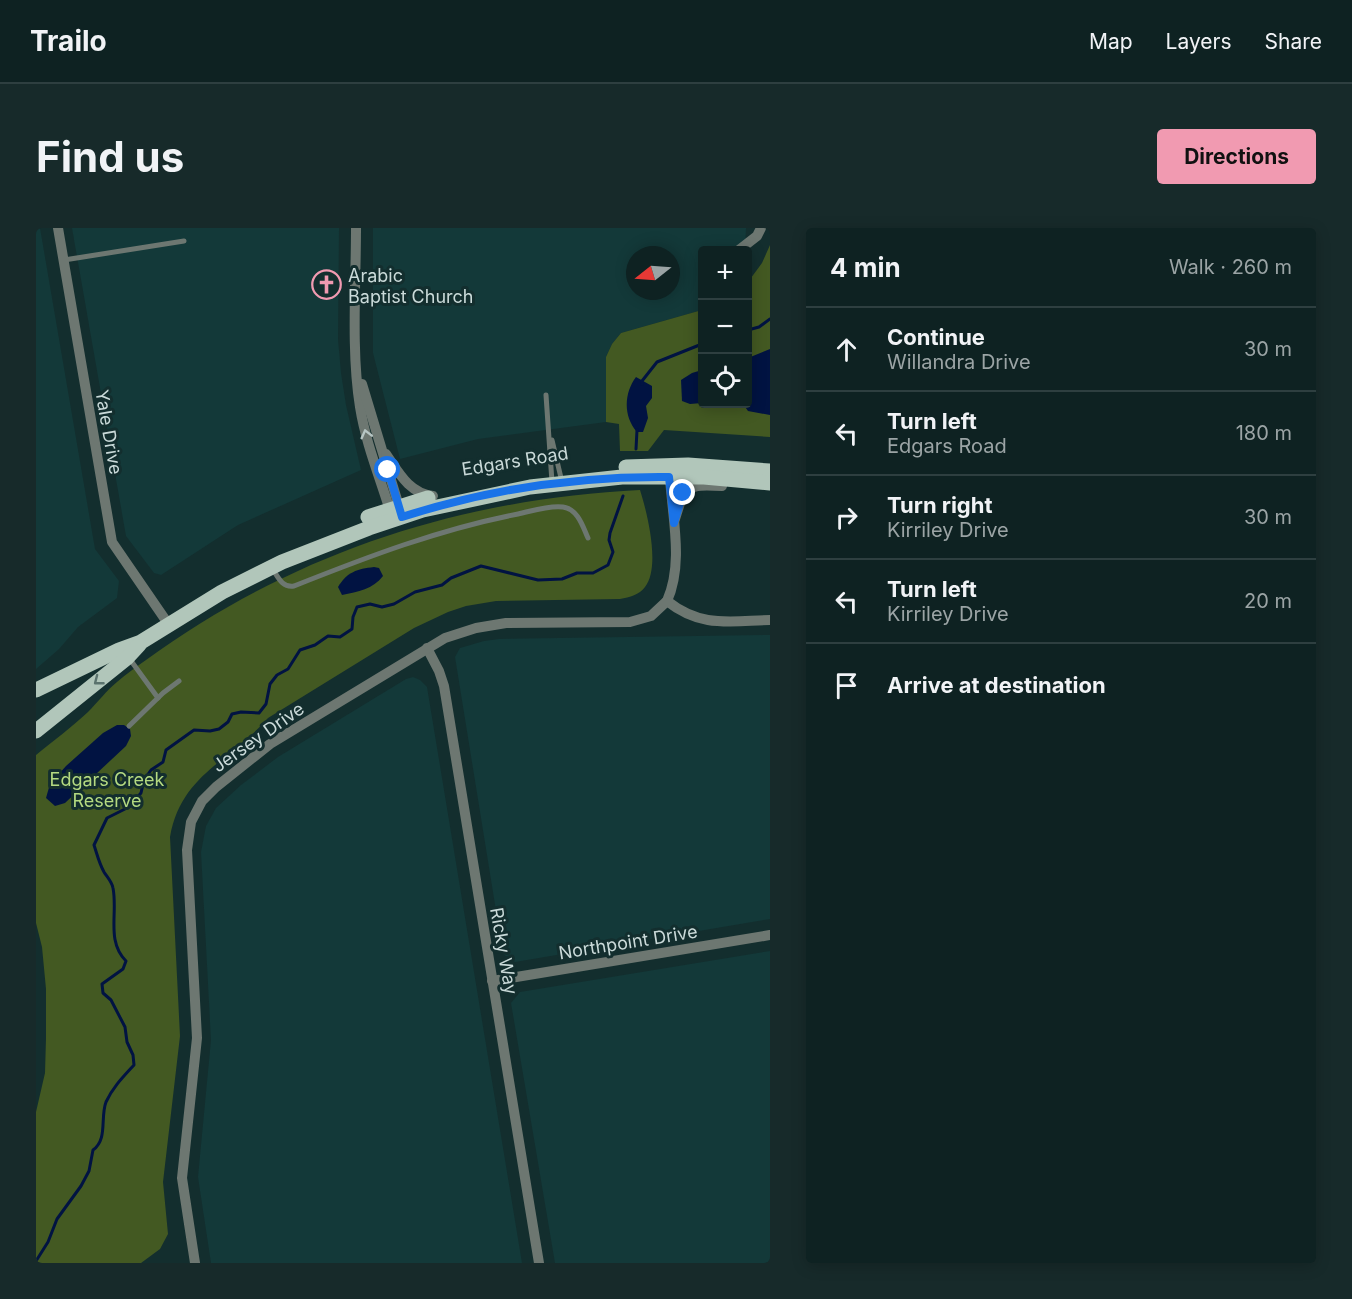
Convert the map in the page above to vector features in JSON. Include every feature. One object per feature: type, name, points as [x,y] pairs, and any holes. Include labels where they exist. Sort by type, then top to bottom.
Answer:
[{"type":"main road","name":"Edgars Road","points":[[672,471],[704,477],[770,483]]},
{"type":"main road","name":"Edgars Road","points":[[36,690],[119,650],[141,642],[222,592],[277,564],[435,497],[489,484],[557,478],[622,477],[672,471],[770,471]]},
{"type":"main road","name":"Edgars Road","points":[[396,513],[557,478]]},
{"type":"main road","name":"Edgars Road","points":[[36,731],[128,657],[141,642]]},
{"type":"street","name":"Yale Drive","points":[[58,228],[112,542],[169,625]]},
{"type":"street","points":[[356,228],[356,364],[359,406],[365,435],[396,513]]},
{"type":"street","points":[[744,246],[757,236],[761,228]]},
{"type":"street","points":[[356,364],[381,447],[396,513]]},
{"type":"street","points":[[381,447],[409,485],[422,495],[435,497]]},
{"type":"street","points":[[672,471],[675,578],[667,601],[678,610],[700,619],[712,621],[770,620]]},
{"type":"street","points":[[674,523],[682,496],[692,487],[708,485],[770,490]]},
{"type":"street","name":"Jersey Drive","points":[[195,1263],[182,1178],[197,1038],[187,850],[191,822],[202,801],[258,752],[427,648],[458,633],[490,625],[630,622],[641,620],[660,610],[667,601]]},
{"type":"street","name":"Ricky Way","points":[[427,648],[444,686],[539,1263]]},
{"type":"street","name":"Northpoint Drive","points":[[492,981],[770,935]]},
{"type":"lane","points":[[63,260],[184,241]]},
{"type":"lane","points":[[546,395],[557,478]]},
{"type":"lane","points":[[550,429],[557,478]]},
{"type":"lane","points":[[277,564],[279,580],[288,587],[422,538],[545,508],[564,507],[573,511],[588,538]]},
{"type":"lane","points":[[128,657],[158,698]]},
{"type":"lane","points":[[129,726],[179,681]]},
{"type":"shaded area","points":[[36,228],[40,228],[95,549],[119,581],[117,598],[78,627],[59,649],[36,669]]},
{"type":"shaded area","points":[[72,228],[339,228],[338,339],[341,373],[361,470],[238,525],[161,575],[154,573],[126,536]]},
{"type":"shaded area","points":[[373,228],[746,228],[745,246],[698,246],[698,311],[621,333],[612,344],[606,357],[606,422],[478,439],[400,459],[373,353]]},
{"type":"shaded area","points":[[770,635],[770,919],[515,962],[503,954],[455,657],[460,648],[499,639]]},
{"type":"shaded area","points":[[413,677],[427,687],[522,1263],[211,1263],[198,1177],[211,1040],[201,852],[206,826],[216,808],[241,785],[278,757],[406,679]]},
{"type":"shaded area","points":[[770,951],[770,1263],[555,1263],[511,1003],[520,992]]},
{"type":"green space","points":[[770,245],[770,437],[664,430],[648,451],[620,451],[619,424],[606,422],[606,357],[612,344],[621,333],[698,311],[698,408],[752,408],[752,277],[762,263]]},
{"type":"green space","name":"Edgars Creek Reserve","points":[[640,490],[649,525],[652,566],[650,578],[640,592],[620,599],[496,601],[466,606],[448,612],[414,628],[268,718],[196,783],[176,816],[170,837],[180,1036],[163,1182],[168,1234],[160,1249],[141,1263],[36,1263],[36,1112],[45,1073],[46,989],[42,947],[36,923],[36,755],[82,718],[120,679],[146,660],[202,622],[260,590],[319,562],[380,538],[507,505]]},
{"type":"water","points":[[770,349],[770,415],[748,411],[746,408],[752,408],[752,356]]},
{"type":"water","points":[[698,371],[698,403],[690,404],[682,401],[681,380]]},
{"type":"water","points":[[636,377],[652,386],[652,398],[646,406],[648,418],[643,432],[637,432],[632,426],[627,412],[627,397]]},
{"type":"water","points":[[379,568],[383,576],[375,584],[354,593],[342,595],[338,587],[345,578],[358,570]]},
{"type":"water","points":[[117,725],[124,725],[130,729],[131,736],[126,746],[65,803],[55,806],[46,798],[50,784],[66,766],[103,733]]},
{"type":"waterway","points":[[752,329],[770,319]]},
{"type":"waterway","points":[[642,384],[657,362],[698,346]]},
{"type":"waterway","points":[[636,449],[637,430]]},
{"type":"waterway","points":[[36,1261],[48,1242],[57,1219],[89,1171],[93,1150],[101,1140],[106,1102],[115,1087],[134,1065],[125,1027],[111,1000],[103,993],[102,984],[123,969],[126,961],[116,945],[114,936],[114,897],[111,882],[102,869],[94,845],[107,818],[129,807],[141,793],[144,780],[151,770],[163,762],[166,750],[194,730],[219,729],[228,722],[232,714],[259,713],[266,704],[270,684],[277,675],[288,669],[300,650],[315,645],[328,636],[340,637],[352,629],[357,607],[370,604],[382,607],[394,604],[415,592],[442,585],[451,578],[481,566],[538,580],[562,579],[577,573],[593,573],[608,565],[613,552],[609,540],[610,533],[623,496]]},
{"type":"place","name":"Arabic Baptist Church","points":[[327,285]]},
{"type":"route","points":[[388,470],[402,517],[453,502],[530,487],[622,477],[669,477],[674,523],[683,493]]}]
